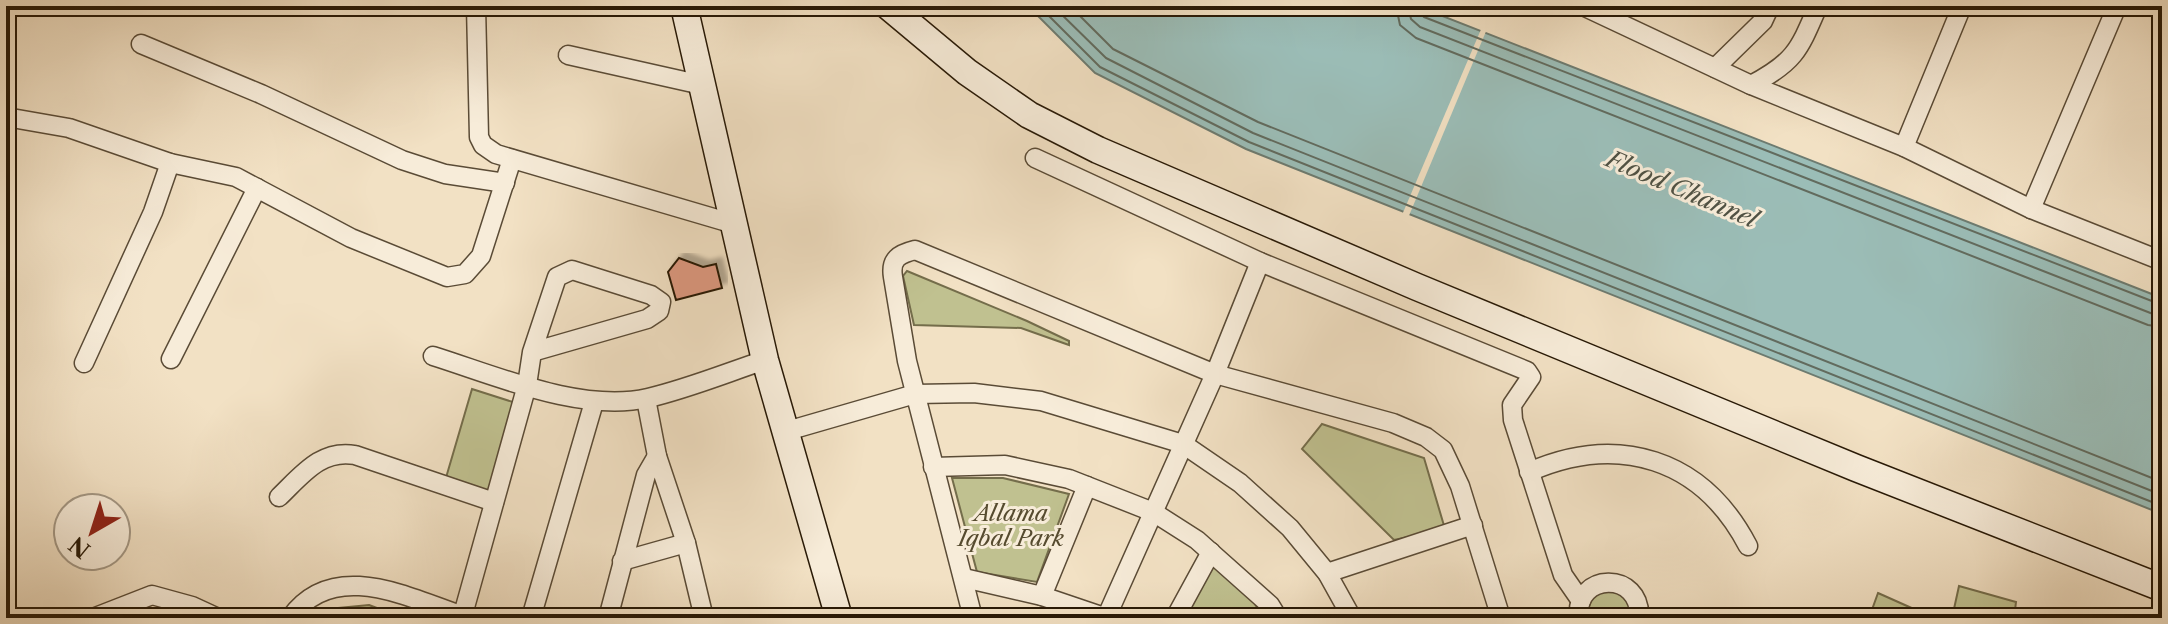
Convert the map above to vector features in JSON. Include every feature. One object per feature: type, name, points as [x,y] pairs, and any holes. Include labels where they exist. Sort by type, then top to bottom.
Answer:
[{"type":"main road","points":[[684,6],[765,360],[839,618]]},
{"type":"main road","points":[[888,6],[967,72],[1029,115],[1098,150],[1475,311],[1856,468],[2162,588]]},
{"type":"street","points":[[476,6],[479,137],[489,150],[734,224]]},
{"type":"street","points":[[1583,6],[1751,85],[1904,147],[2031,209],[2162,261]]},
{"type":"street","points":[[1715,68],[1763,21],[1770,6]]},
{"type":"street","points":[[1751,85],[1793,59],[1818,6]]},
{"type":"street","points":[[1904,147],[1962,6]]},
{"type":"street","points":[[2031,209],[2117,6]]},
{"type":"street","points":[[141,44],[261,94],[402,160],[445,174],[505,183]]},
{"type":"street","points":[[568,55],[702,85]]},
{"type":"street","points":[[6,117],[69,128],[170,163],[236,177],[351,238],[447,277],[457,277],[474,267],[481,256],[512,159]]},
{"type":"street","points":[[1035,158],[1260,262],[1527,371],[1531,377],[1514,400],[1511,412],[1563,575],[1580,609]]},
{"type":"street","points":[[84,363],[153,212],[170,163]]},
{"type":"street","points":[[171,359],[257,188]]},
{"type":"street","points":[[973,618],[915,394],[891,268],[898,256],[915,250],[1215,374],[1393,423],[1426,437],[1443,450],[1460,486],[1501,618]]},
{"type":"street","points":[[964,578],[1042,596],[1106,618],[1215,374],[1260,262]]},
{"type":"street","points":[[290,618],[316,593],[345,585],[373,587],[462,617],[527,385],[532,352],[552,286],[563,273],[572,270],[651,295],[661,302],[654,316],[532,352]]},
{"type":"street","points":[[433,356],[594,402],[646,399],[765,360]]},
{"type":"street","points":[[787,431],[915,394],[974,393],[1041,401],[1183,444],[1240,483],[1290,528],[1327,573],[1352,618]]},
{"type":"street","points":[[646,399],[657,456],[686,543],[704,618]]},
{"type":"street","points":[[531,618],[594,402]]},
{"type":"street","points":[[279,497],[320,459],[342,452],[494,502]]},
{"type":"street","points":[[1529,472],[1554,462],[1591,454],[1646,458],[1680,472],[1705,490],[1727,512],[1748,546]]},
{"type":"street","points":[[608,618],[646,475],[657,456]]},
{"type":"street","points":[[933,467],[1005,465],[1069,479],[1153,512],[1211,552],[1270,605],[1278,618]]},
{"type":"street","points":[[1042,596],[1087,486]]},
{"type":"street","points":[[1327,573],[1473,525]]},
{"type":"street","points":[[622,561],[686,543]]},
{"type":"street","points":[[1175,618],[1211,552]]},
{"type":"street","points":[[1580,609],[1595,586],[1616,583],[1633,594],[1638,604],[1639,618]]},
{"type":"street","points":[[93,618],[152,595],[192,606],[216,617]]},
{"type":"green space","points":[[907,271],[1027,321],[1069,341],[1069,345],[1021,328],[914,325],[903,276]]},
{"type":"green space","points":[[472,389],[516,403],[491,497],[445,481]]},
{"type":"green space","points":[[1322,424],[1424,458],[1445,529],[1394,540],[1302,449]]},
{"type":"green space","name":"Allama Iqbal Park","points":[[952,478],[1003,478],[1069,494],[1037,582],[977,572]]},
{"type":"green space","points":[[1213,564],[1251,598],[1264,618],[1184,618]]},
{"type":"green space","points":[[1959,586],[2016,602],[2014,618],[1952,618]]},
{"type":"green space","points":[[1602,589],[1625,593],[1634,618],[1584,618],[1584,607]]},
{"type":"green space","points":[[1878,593],[1934,618],[1869,618]]},
{"type":"green space","points":[[369,605],[403,618],[319,618],[328,609]]},
{"type":"water","name":"Flood Channel","points":[[1028,6],[1417,6],[2162,298],[2162,514],[1246,149],[1095,73]]},
{"type":"pier","points":[[1482,27],[1487,29],[1408,218],[1402,215]]},
{"type":"building","points":[[679,258],[703,267],[716,264],[722,288],[676,300],[668,272]]}]
